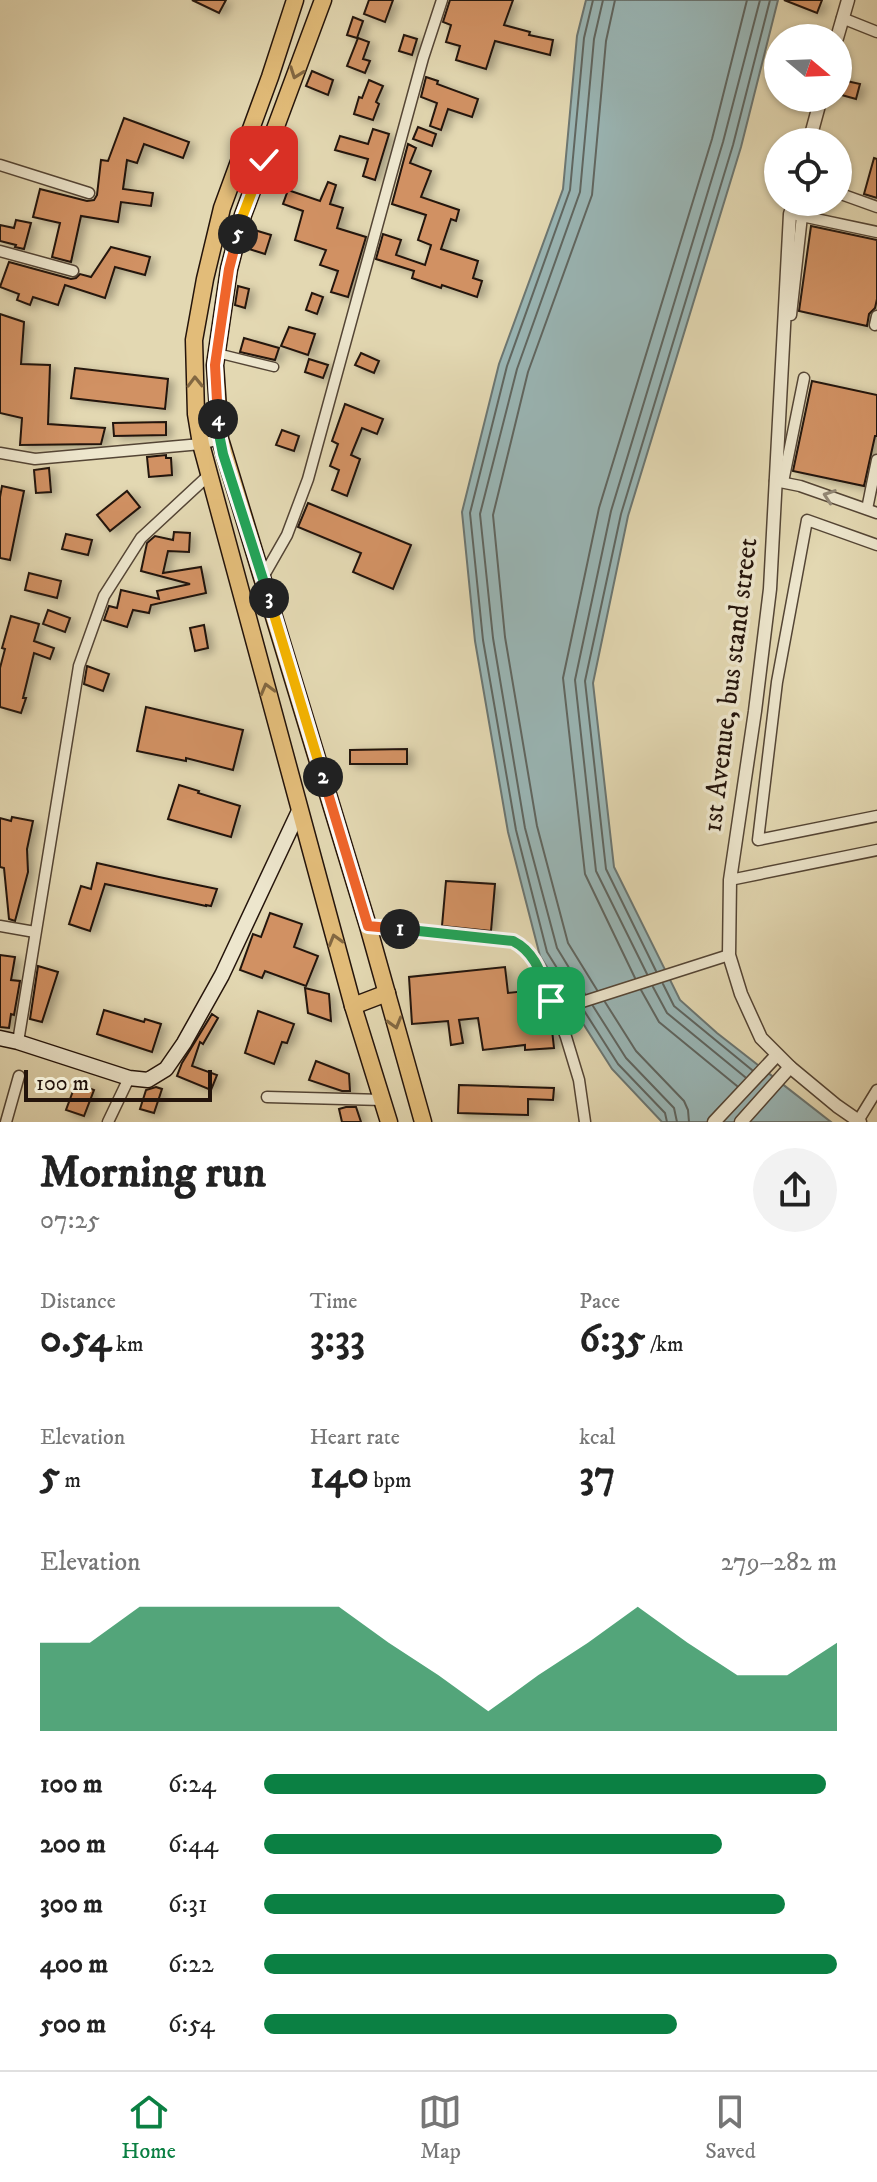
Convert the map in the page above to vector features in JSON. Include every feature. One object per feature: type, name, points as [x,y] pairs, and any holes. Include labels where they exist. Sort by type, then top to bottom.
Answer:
[{"type":"main road","points":[[295,0],[222,208],[205,279],[194,340],[196,414],[201,444],[299,811],[389,1122]]},
{"type":"main road","points":[[323,0],[243,215],[229,269],[215,365],[220,439],[368,926],[423,1122]]},
{"type":"main road","points":[[242,153],[264,160]]},
{"type":"main road","points":[[0,1038],[129,1078],[148,1080],[166,1069],[222,975],[299,811]]},
{"type":"main road","points":[[353,1006],[387,993]]},
{"type":"street","points":[[263,577],[287,535],[308,479],[423,58],[442,0]]},
{"type":"street","points":[[840,24],[848,0]]},
{"type":"street","points":[[842,18],[877,32]]},
{"type":"street","points":[[0,165],[89,193]]},
{"type":"street","points":[[852,198],[877,207]]},
{"type":"street","points":[[791,315],[797,216]]},
{"type":"street","name":"1st Avenue, bus stand street","points":[[797,216],[780,481],[755,711],[730,880],[729,955],[741,994],[761,1038],[790,1067],[859,1121]]},
{"type":"street","points":[[813,216],[877,232]]},
{"type":"street","points":[[0,251],[73,271]]},
{"type":"street","points":[[217,353],[274,367]]},
{"type":"street","points":[[804,378],[780,481],[872,511],[877,460]]},
{"type":"street","points":[[0,453],[35,459],[201,444],[220,439]]},
{"type":"street","points":[[18,1042],[79,666],[104,596],[141,538],[210,474]]},
{"type":"street","points":[[877,545],[807,520],[777,682],[758,840],[877,816]]},
{"type":"street","points":[[730,880],[877,850]]},
{"type":"street","points":[[0,926],[35,932]]},
{"type":"street","points":[[368,926],[513,941],[523,946],[537,964],[574,1056],[585,1122]]},
{"type":"street","points":[[554,1011],[729,955]]},
{"type":"street","points":[[714,1122],[777,1055]]},
{"type":"street","points":[[741,1122],[790,1067]]},
{"type":"street","points":[[4,1119],[19,1076]]},
{"type":"street","points":[[108,1122],[129,1078]]},
{"type":"street","points":[[859,1121],[877,1090]]},
{"type":"street","points":[[267,1097],[383,1100]]},
{"type":"water","points":[[586,0],[778,0],[772,24],[764,24],[764,56],[741,147],[628,516],[593,683],[614,867],[680,1000],[717,1033],[831,1122],[662,1122],[612,1069],[540,956],[508,832],[475,641],[462,512],[499,364],[563,189],[577,36]]},
{"type":"building","points":[[192,0],[226,0],[219,13]]},
{"type":"building","points":[[369,0],[393,0],[385,22],[364,14]]},
{"type":"building","points":[[450,0],[513,0],[504,25],[553,40],[550,55],[495,41],[486,69],[456,60],[460,46],[446,42],[451,25],[443,22]]},
{"type":"building","points":[[784,0],[822,0],[817,13]]},
{"type":"building","points":[[353,17],[363,21],[357,38],[347,35]]},
{"type":"building","points":[[404,35],[417,39],[412,55],[399,51]]},
{"type":"building","points":[[358,38],[369,42],[363,59],[370,61],[365,73],[347,66]]},
{"type":"building","points":[[312,71],[333,80],[328,95],[306,86]]},
{"type":"building","points":[[426,77],[478,99],[472,117],[448,109],[441,130],[430,126],[437,103],[421,97]]},
{"type":"building","points":[[369,80],[383,86],[373,120],[354,114]]},
{"type":"building","points":[[852,82],[860,84],[856,99],[852,98]]},
{"type":"building","points":[[124,118],[189,142],[183,158],[144,144],[137,163],[127,160],[123,189],[153,193],[151,206],[121,202],[118,222],[81,216],[71,262],[52,257],[60,223],[33,217],[40,189],[94,200],[101,160],[108,161]]},
{"type":"building","points":[[418,127],[436,134],[432,146],[413,139]]},
{"type":"building","points":[[373,129],[389,134],[375,180],[363,176],[368,159],[335,150],[340,136],[368,144]]},
{"type":"building","points":[[408,144],[416,148],[410,163],[431,171],[421,197],[459,210],[456,221],[451,219],[441,249],[478,261],[473,278],[482,281],[477,297],[412,278],[414,271],[376,259],[383,234],[401,240],[396,255],[425,265],[431,245],[418,240],[426,215],[392,204]]},
{"type":"building","points":[[874,158],[877,159],[877,198],[864,194]]},
{"type":"building","points":[[328,182],[336,185],[330,204],[343,208],[337,228],[366,237],[348,297],[331,292],[338,271],[320,265],[326,250],[295,240],[303,211],[283,204],[288,190],[320,201]]},
{"type":"building","points":[[16,220],[31,223],[24,249],[0,241],[0,225],[14,228]]},
{"type":"building","points":[[811,226],[877,240],[877,299],[867,326],[799,311]]},
{"type":"building","points":[[251,229],[271,235],[265,254],[246,248]]},
{"type":"building","points":[[111,247],[150,257],[145,275],[115,267],[105,298],[65,285],[58,305],[33,297],[30,305],[17,300],[19,294],[0,287],[9,262],[71,279],[80,274],[91,277]]},
{"type":"building","points":[[238,286],[249,289],[245,308],[235,305]]},
{"type":"building","points":[[312,293],[323,297],[317,314],[306,310]]},
{"type":"building","points":[[0,314],[24,322],[21,364],[50,365],[48,424],[105,428],[101,444],[20,445],[22,418],[0,413]]},
{"type":"building","points":[[289,327],[315,334],[308,355],[281,346]]},
{"type":"building","points":[[244,338],[279,348],[275,360],[240,352]]},
{"type":"building","points":[[361,353],[379,361],[374,373],[355,365]]},
{"type":"building","points":[[309,359],[328,365],[323,378],[305,372]]},
{"type":"building","points":[[75,368],[168,379],[165,409],[71,398]]},
{"type":"building","points":[[812,381],[877,395],[877,436],[864,486],[793,471]]},
{"type":"building","points":[[345,404],[383,419],[377,434],[362,428],[351,455],[360,459],[347,496],[332,490],[339,470],[330,466],[338,444],[332,441]]},
{"type":"building","points":[[166,422],[166,435],[114,436],[113,423]]},
{"type":"building","points":[[282,430],[299,436],[294,451],[276,445]]},
{"type":"building","points":[[166,455],[166,458],[171,458],[172,475],[149,477],[147,457]]},
{"type":"building","points":[[49,468],[51,492],[36,493],[34,470]]},
{"type":"building","points":[[2,486],[24,491],[10,560],[0,558]]},
{"type":"building","points":[[127,491],[140,507],[110,531],[97,515]]},
{"type":"building","points":[[308,503],[411,545],[393,589],[353,572],[361,553],[298,527]]},
{"type":"building","points":[[174,532],[190,533],[189,552],[168,551],[163,573],[201,567],[206,593],[151,605],[149,613],[133,610],[127,627],[104,620],[109,606],[117,608],[121,590],[159,599],[157,591],[190,584],[141,571],[147,543],[155,536],[173,540]]},
{"type":"building","points":[[66,534],[92,540],[88,555],[62,549]]},
{"type":"building","points":[[29,573],[61,581],[57,598],[25,590]]},
{"type":"building","points":[[48,610],[70,618],[65,632],[43,624]]},
{"type":"building","points":[[11,616],[39,624],[34,641],[54,648],[50,659],[34,653],[21,713],[0,707],[0,668],[5,649],[2,648]]},
{"type":"building","points":[[204,625],[208,648],[195,651],[190,628]]},
{"type":"building","points":[[87,666],[109,674],[103,691],[84,684]]},
{"type":"building","points":[[146,707],[243,730],[233,770],[186,758],[186,761],[137,751]]},
{"type":"building","points":[[407,749],[407,764],[350,764],[350,750]]},
{"type":"building","points":[[179,785],[240,806],[231,837],[168,819]]},
{"type":"building","points":[[12,817],[33,821],[27,849],[28,872],[15,921],[9,919],[4,868],[0,867],[0,818],[11,821]]},
{"type":"building","points":[[97,863],[217,889],[211,906],[206,906],[105,884],[90,931],[69,924],[81,886],[91,889]]},
{"type":"building","points":[[446,881],[495,884],[491,931],[442,926]]},
{"type":"building","points":[[270,913],[302,924],[294,947],[318,956],[306,986],[265,971],[262,978],[240,970],[253,934],[261,937]]},
{"type":"building","points":[[0,955],[15,957],[11,980],[20,981],[9,1028],[0,1027]]},
{"type":"building","points":[[38,966],[58,972],[42,1022],[30,1019]]},
{"type":"building","points":[[505,967],[508,993],[536,990],[540,1031],[552,1030],[554,1048],[525,1050],[525,1045],[483,1050],[478,1018],[459,1020],[463,1043],[451,1045],[448,1021],[412,1024],[409,977]]},
{"type":"building","points":[[305,988],[329,994],[331,1021],[308,1013]]},
{"type":"building","points":[[104,1010],[161,1024],[152,1052],[97,1034]]},
{"type":"building","points":[[258,1011],[294,1024],[287,1043],[282,1042],[274,1064],[245,1053]]},
{"type":"building","points":[[212,1014],[218,1018],[203,1044],[200,1042],[192,1066],[217,1075],[211,1090],[177,1076]]},
{"type":"building","points":[[316,1061],[349,1074],[350,1091],[309,1080]]},
{"type":"building","points":[[76,1083],[94,1090],[84,1116],[66,1110]]},
{"type":"building","points":[[459,1085],[554,1088],[553,1100],[528,1099],[528,1115],[458,1113]]},
{"type":"building","points":[[162,1089],[154,1113],[140,1109],[146,1090]]},
{"type":"building","points":[[356,1107],[361,1122],[342,1122],[339,1109]]},
{"type":"route","points":[[264,160],[243,215],[229,269],[215,365],[220,439],[368,926],[513,941],[523,946],[537,964],[551,1001]]}]
